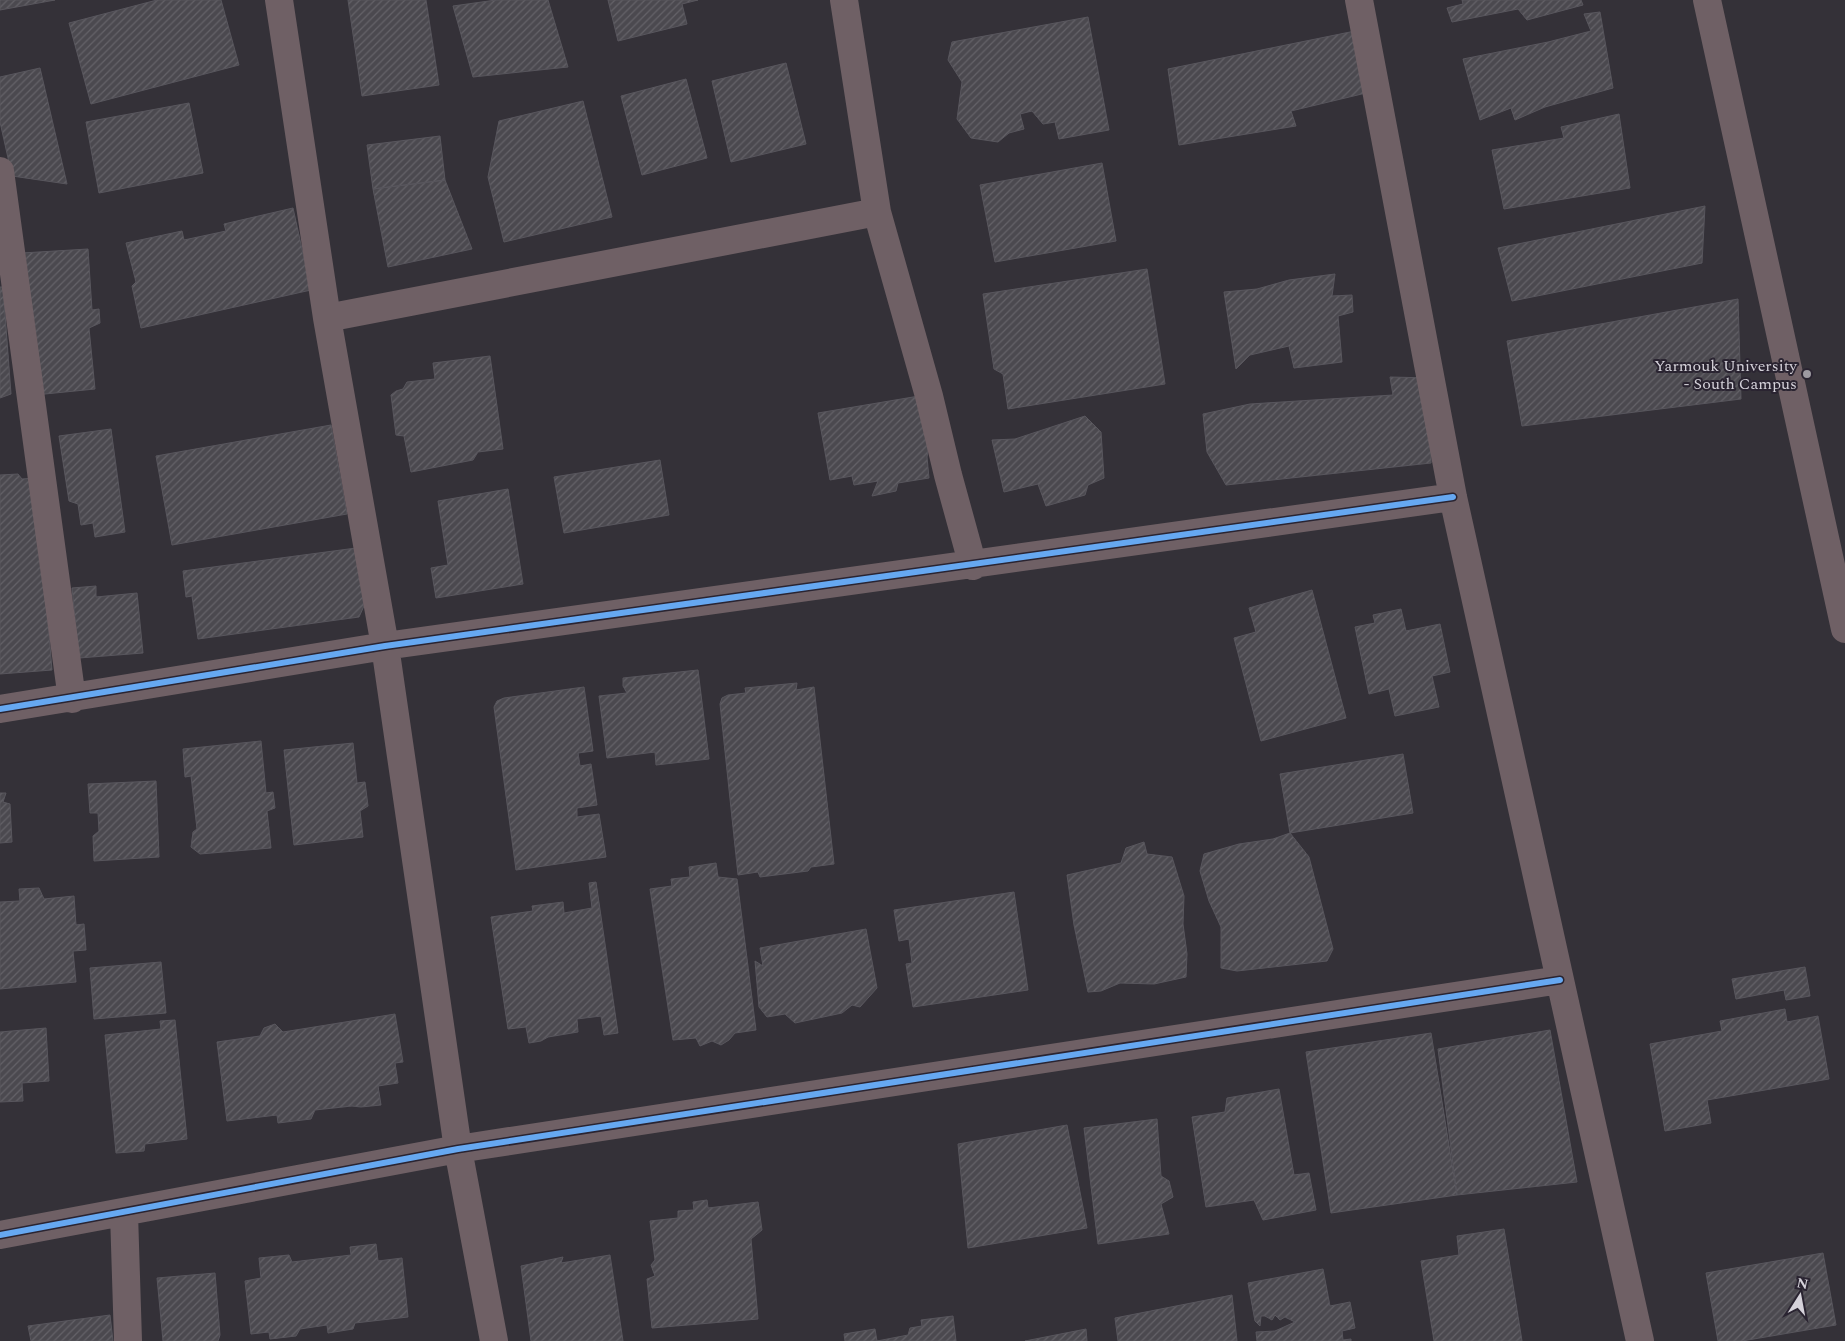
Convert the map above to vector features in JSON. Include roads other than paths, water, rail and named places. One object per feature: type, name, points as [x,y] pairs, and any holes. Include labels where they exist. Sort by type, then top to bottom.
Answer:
[{"type":"street","points":[[278,0],[327,318],[384,646],[458,1149],[494,1341]]},
{"type":"street","points":[[844,0],[877,212],[929,396],[973,566]]},
{"type":"street","points":[[1359,0],[1453,498],[1640,1341]]},
{"type":"street","points":[[1706,0],[1845,629]]},
{"type":"street","points":[[0,171],[72,698]]},
{"type":"street","points":[[327,318],[877,212]]},
{"type":"street","points":[[0,709],[384,646],[973,566],[1453,498]]},
{"type":"street","points":[[0,1235],[458,1149],[1560,980]]},
{"type":"street","points":[[124,1213],[128,1341]]},
{"type":"place","name":"Yarmouk University - South Campus","points":[[1807,374]]}]
